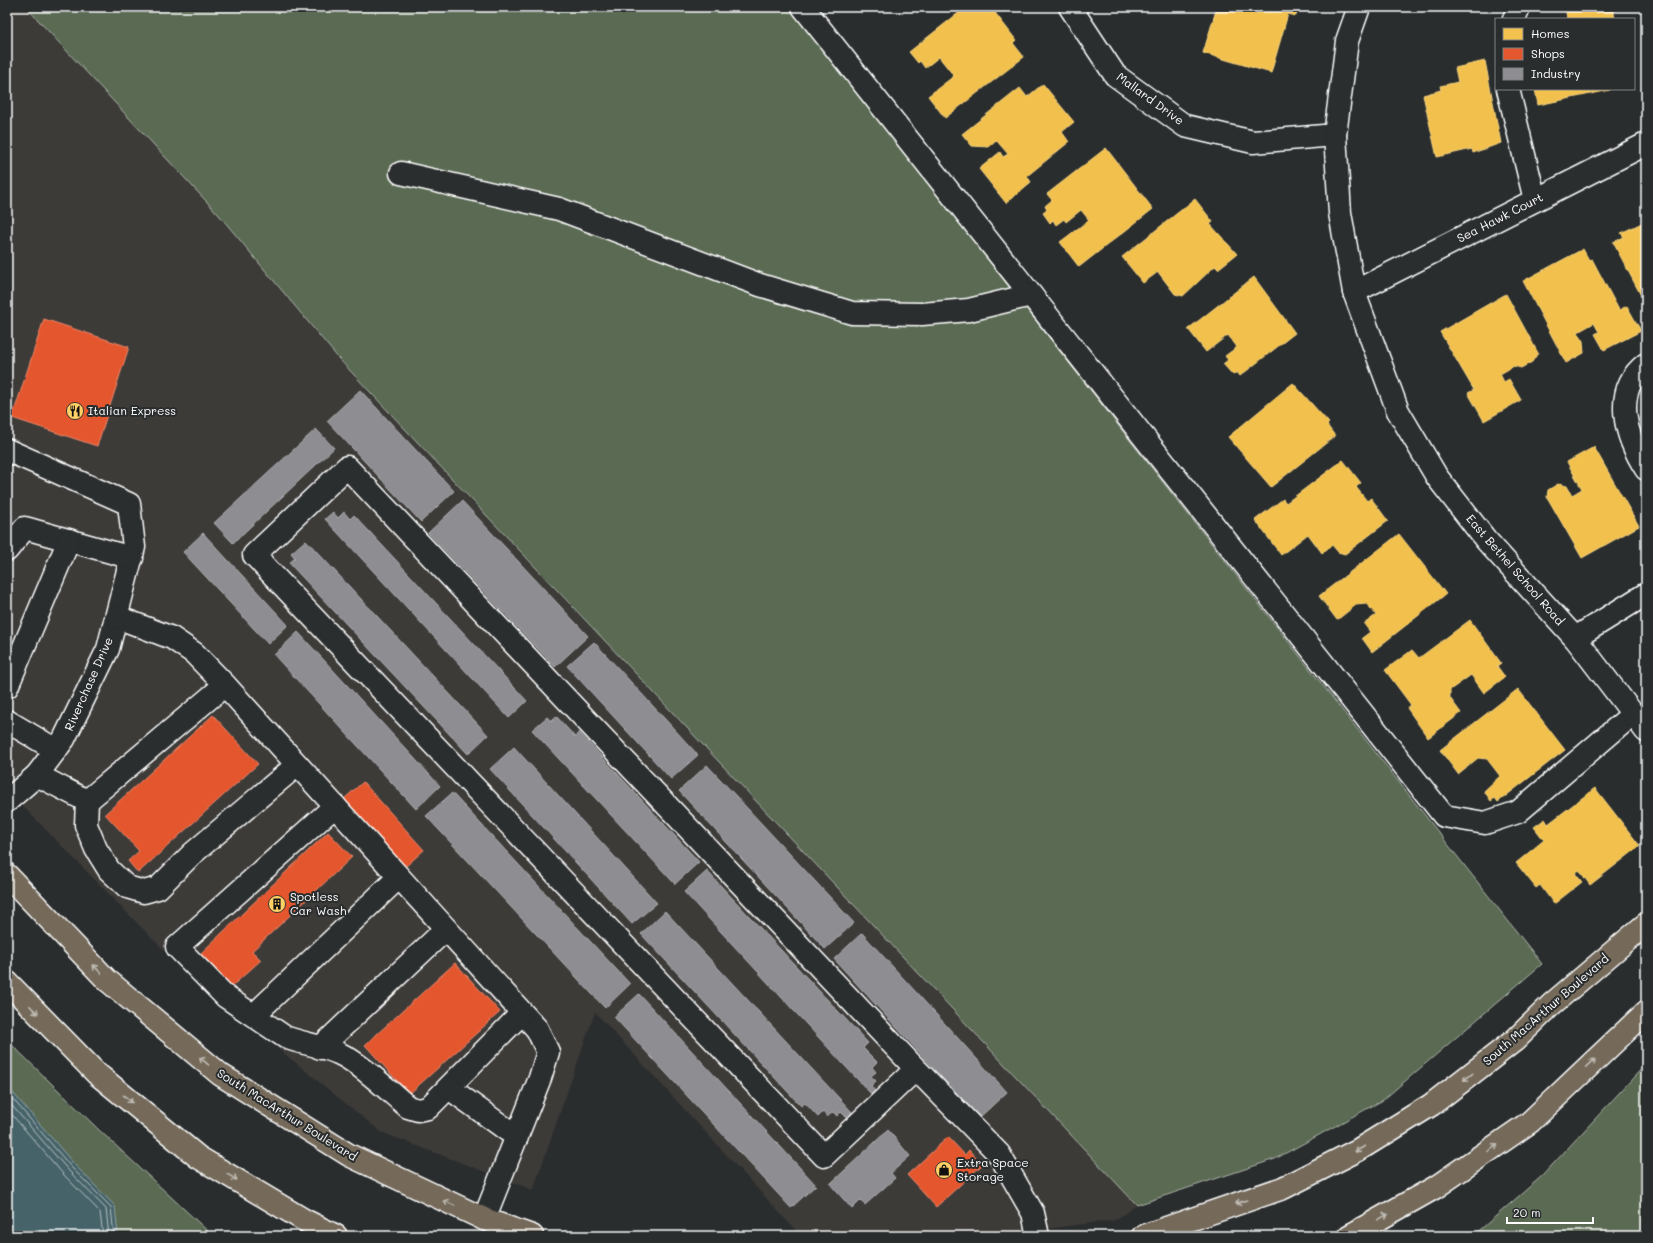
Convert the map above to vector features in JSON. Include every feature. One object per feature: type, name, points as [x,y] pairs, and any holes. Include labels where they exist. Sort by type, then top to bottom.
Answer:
[{"type":"main road","name":"South MacArthur Boulevard","points":[[7,875],[107,980],[220,1075],[349,1155],[482,1228],[532,1236]]},
{"type":"main road","name":"South MacArthur Boulevard","points":[[1143,1236],[1283,1188],[1372,1142],[1431,1105],[1515,1040],[1552,1004],[1646,924]]},
{"type":"main road","points":[[7,982],[96,1073],[198,1157],[304,1220],[336,1236]]},
{"type":"main road","points":[[1349,1236],[1436,1187],[1530,1122],[1646,1012]]},
{"type":"street","points":[[803,7],[1444,816],[1485,823],[1518,812],[1640,722]]},
{"type":"street","name":"Mallard Drive","points":[[1070,7],[1115,76],[1184,126],[1253,142],[1335,135]]},
{"type":"street","name":"East Bethel School Road","points":[[1359,7],[1347,41],[1335,135],[1340,213],[1354,292],[1398,410],[1437,477],[1486,540],[1574,638],[1640,722]]},
{"type":"street","points":[[1514,18],[1519,7]]},
{"type":"street","points":[[1508,90],[1535,200]]},
{"type":"street","name":"Sea Hawk Court","points":[[1354,292],[1646,144]]},
{"type":"street","points":[[401,173],[560,210],[760,285],[852,313],[922,314],[969,310],[1031,295]]},
{"type":"street","points":[[1646,364],[1639,369],[1629,385],[1624,408],[1630,436],[1646,469]]},
{"type":"street","points":[[7,450],[129,504],[133,552],[69,540],[25,528],[7,550]]},
{"type":"street","points":[[916,1069],[824,1156],[254,555],[347,467],[916,1069],[999,1154],[1033,1213],[1038,1236]]},
{"type":"street","points":[[7,687],[69,540]]},
{"type":"street","name":"Riverchase Drive","points":[[7,801],[38,775],[64,740],[108,649],[133,552]]},
{"type":"street","points":[[1574,638],[1646,594]]},
{"type":"street","points":[[116,617],[172,638],[194,653],[298,765],[537,1030],[548,1052],[540,1078],[482,1228]]},
{"type":"street","points":[[225,685],[87,801],[86,825],[96,849],[109,870],[127,887],[144,892],[158,888],[192,854],[298,765]]},
{"type":"street","points":[[7,721],[56,750]]},
{"type":"street","points":[[38,775],[87,801]]},
{"type":"street","points":[[335,806],[177,947],[226,997],[285,1037],[338,1052],[354,1062],[408,1107],[418,1110],[428,1108],[522,1013]]},
{"type":"street","points":[[254,1015],[399,878]]},
{"type":"street","points":[[320,1048],[446,929]]},
{"type":"street","points":[[449,1088],[517,1137]]},
{"type":"shaded area","points":[[7,7],[26,7],[219,215],[339,360],[1137,1205],[1115,1220],[990,1236],[801,1236],[595,1012],[533,1190],[381,1132],[191,978],[7,790]]},
{"type":"green space","points":[[26,7],[426,7],[429,11],[433,7],[789,7],[1542,964],[1383,1100],[1275,1159],[1137,1205],[339,359],[219,215]]},
{"type":"green space","points":[[7,1040],[98,1129],[213,1236],[7,1236]]},
{"type":"green space","points":[[1646,1064],[1646,1236],[1473,1236],[1542,1176]]},
{"type":"water","points":[[7,1090],[14,1094],[75,1165],[115,1206],[118,1236],[7,1236]]},
{"type":"building: Homes","points":[[966,7],[984,7],[989,13],[993,10],[1016,40],[1013,43],[1024,57],[945,118],[928,96],[954,76],[939,57],[925,68],[920,61],[918,63],[909,52]]},
{"type":"building: Homes","points":[[1217,7],[1238,7],[1238,9],[1256,14],[1258,7],[1298,7],[1296,16],[1288,14],[1271,73],[1203,53]]},
{"type":"building: Homes","points":[[1590,7],[1613,7],[1615,18],[1567,18],[1566,12]]},
{"type":"building: Homes","points":[[1485,61],[1501,143],[1473,153],[1472,149],[1437,157],[1423,95],[1441,90],[1440,86],[1458,82],[1455,68]]},
{"type":"building: Homes","points":[[1043,84],[1074,122],[1062,132],[1069,142],[1027,176],[1031,182],[1006,203],[979,169],[1000,152],[1003,157],[1008,154],[996,140],[988,147],[972,146],[962,134],[1020,88],[1027,97]]},
{"type":"building: Homes","points":[[1535,90],[1610,90],[1538,105]]},
{"type":"building: Homes","points":[[1106,148],[1153,209],[1079,267],[1060,242],[1089,220],[1081,210],[1066,222],[1064,219],[1056,225],[1053,220],[1050,223],[1043,213],[1047,210],[1045,206],[1052,200],[1047,194]]},
{"type":"building: Homes","points":[[1195,199],[1213,222],[1210,224],[1237,254],[1218,269],[1215,266],[1183,296],[1175,294],[1158,272],[1143,283],[1122,257]]},
{"type":"building: Homes","points":[[1646,221],[1646,305],[1613,242],[1624,237],[1621,233]]},
{"type":"building: Homes","points":[[1583,249],[1589,260],[1592,259],[1619,310],[1627,306],[1641,331],[1604,350],[1595,334],[1599,332],[1594,323],[1578,332],[1583,341],[1584,353],[1566,363],[1523,281]]},
{"type":"building: Homes","points":[[1254,277],[1295,333],[1240,376],[1237,372],[1233,375],[1223,364],[1228,360],[1225,356],[1237,347],[1228,335],[1206,352],[1188,329]]},
{"type":"building: Homes","points":[[1506,294],[1538,353],[1532,362],[1521,368],[1514,366],[1500,374],[1504,382],[1509,379],[1521,400],[1484,421],[1468,393],[1474,390],[1440,332]]},
{"type":"building: Homes","points":[[1293,383],[1329,423],[1327,425],[1335,436],[1271,487],[1228,437]]},
{"type":"building: Homes","points":[[1594,447],[1639,526],[1582,558],[1547,497],[1548,490],[1558,484],[1567,486],[1572,495],[1582,489],[1567,462]]},
{"type":"building: Homes","points":[[1343,460],[1361,483],[1356,487],[1367,501],[1371,498],[1388,521],[1345,554],[1338,552],[1332,545],[1322,553],[1308,534],[1281,555],[1255,520],[1283,499],[1286,503]]},
{"type":"building: Homes","points":[[1399,534],[1446,594],[1372,652],[1362,638],[1370,632],[1364,624],[1376,615],[1367,604],[1356,605],[1337,620],[1319,596]]},
{"type":"building: Homes","points":[[1470,620],[1501,663],[1497,666],[1505,677],[1484,693],[1471,675],[1450,690],[1450,698],[1461,713],[1428,738],[1407,708],[1411,705],[1385,670],[1412,650],[1419,658]]},
{"type":"building: Homes","points":[[1518,689],[1565,750],[1498,802],[1495,798],[1491,801],[1484,791],[1500,776],[1487,759],[1478,758],[1458,774],[1440,750]]},
{"type":"building: Homes","points":[[1595,788],[1640,846],[1590,885],[1579,870],[1575,873],[1582,882],[1554,904],[1540,885],[1536,888],[1516,863],[1544,840],[1534,827],[1545,819],[1548,824]]},
{"type":"building: Shops","points":[[44,319],[129,347],[97,446],[12,418]]},
{"type":"building: Shops","points":[[213,715],[258,764],[138,873],[128,861],[139,851],[105,814]]},
{"type":"building: Shops","points":[[363,782],[424,850],[405,867],[344,799]]},
{"type":"building: Shops","name":"Spotless Car Wash","points":[[328,832],[352,857],[252,951],[261,960],[231,987],[200,954]]},
{"type":"building: Shops","points":[[455,963],[500,1012],[409,1094],[365,1045]]},
{"type":"building: Shops","name":"Extra Space Storage","points":[[948,1137],[965,1155],[969,1150],[982,1165],[936,1207],[907,1175]]},
{"type":"building: Industry","points":[[360,390],[454,491],[421,522],[327,421]]},
{"type":"building: Industry","points":[[316,429],[334,448],[233,543],[214,523]]},
{"type":"building: Industry","points":[[462,501],[588,636],[555,667],[428,533]]},
{"type":"building: Industry","points":[[333,512],[338,518],[344,512],[350,519],[354,515],[527,701],[509,718],[325,519]]},
{"type":"building: Industry","points":[[203,533],[288,625],[268,644],[183,552]]},
{"type":"building: Industry","points":[[306,540],[488,735],[468,754],[289,563],[295,558],[291,553]]},
{"type":"building: Industry","points":[[298,632],[440,786],[416,809],[274,655]]},
{"type":"building: Industry","points":[[594,642],[698,755],[671,779],[567,666]]},
{"type":"building: Industry","points":[[556,716],[575,737],[579,732],[699,862],[675,884],[532,730],[547,717],[551,721]]},
{"type":"building: Industry","points":[[514,747],[657,903],[632,924],[490,769]]},
{"type":"building: Industry","points":[[707,765],[854,923],[825,949],[679,791]]},
{"type":"building: Industry","points":[[452,793],[630,984],[605,1008],[426,816]]},
{"type":"building: Industry","points":[[707,871],[868,1043],[863,1048],[877,1062],[872,1067],[876,1072],[871,1076],[876,1081],[871,1086],[875,1091],[871,1094],[684,892]]},
{"type":"building: Industry","points":[[665,911],[852,1112],[846,1117],[841,1112],[837,1116],[833,1112],[827,1117],[823,1112],[818,1117],[805,1103],[801,1106],[641,934]]},
{"type":"building: Industry","points":[[862,933],[1007,1092],[979,1118],[834,959]]},
{"type":"building: Industry","points":[[639,994],[816,1185],[791,1208],[614,1017]]},
{"type":"building: Industry","points":[[888,1130],[910,1156],[891,1173],[895,1178],[865,1205],[861,1200],[852,1209],[830,1184]]},
{"type":"place","name":"Italian Express","points":[[75,411]]},
{"type":"place","name":"Spotless Car Wash","points":[[277,904]]},
{"type":"place","name":"Extra Space Storage","points":[[944,1170]]}]
